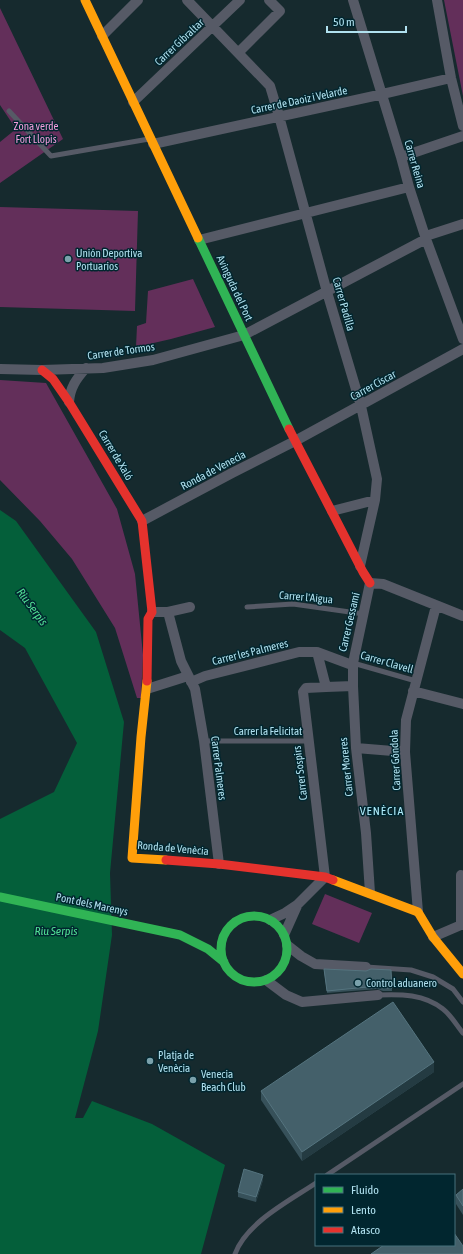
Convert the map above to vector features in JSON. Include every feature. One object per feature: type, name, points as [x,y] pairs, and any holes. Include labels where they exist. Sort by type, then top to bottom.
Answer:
[{"type":"main road","name":"Avinguda del Port","points":[[85,0],[295,442],[370,584]]},
{"type":"main road","name":"Carrer de Xaló","points":[[42,370],[52,379],[69,402],[142,521]]},
{"type":"main road","name":"Ronda de Venècia","points":[[142,521],[152,612],[148,619],[147,689],[141,737],[132,858],[219,864],[325,877],[418,912]]},
{"type":"main road","name":"Pont dels Marenys","points":[[0,897],[180,935]]},
{"type":"main road","points":[[418,912],[433,937],[463,974]]},
{"type":"main road","points":[[180,935],[208,949],[224,962],[233,974],[240,979],[254,982],[266,980],[275,975],[283,966],[287,956],[287,945],[284,935],[278,926],[270,920],[258,916],[251,916],[238,920],[228,929],[223,939],[221,951],[224,962]]},
{"type":"main road","points":[[213,933],[228,929]]},
{"type":"main road","points":[[180,935],[200,934]]},
{"type":"street","points":[[102,36],[138,0]]},
{"type":"street","name":"Carrer Padilla","points":[[187,0],[270,86],[280,116],[327,292],[361,406],[377,479],[375,500],[360,566]]},
{"type":"street","name":"Carrer Gibraltar","points":[[133,102],[240,0]]},
{"type":"street","points":[[238,52],[280,11],[269,0]]},
{"type":"street","name":"Carrer Reina","points":[[353,0],[409,187],[426,239],[463,339]]},
{"type":"street","points":[[437,0],[451,78],[463,126]]},
{"type":"street","name":"Carrer de Daoiz i Velarde","points":[[152,142],[280,116],[451,78]]},
{"type":"street","points":[[401,157],[463,136]]},
{"type":"street","points":[[199,240],[409,187]]},
{"type":"street","name":"Carrer de Tormos","points":[[0,370],[103,368],[153,360],[244,335],[426,239],[429,235],[463,224]]},
{"type":"street","name":"Carrer Císcar","points":[[295,442],[463,349]]},
{"type":"street","points":[[69,402],[73,385],[86,368]]},
{"type":"street","name":"Ronda de Venecia","points":[[142,521],[232,473],[295,442]]},
{"type":"street","points":[[332,511],[375,500]]},
{"type":"street","points":[[370,584],[382,584],[463,616]]},
{"type":"street","name":"Carrer Gessamí","points":[[353,686],[352,664],[370,584]]},
{"type":"street","name":"Carrer Góndola","points":[[418,912],[406,752],[406,720],[436,606]]},
{"type":"street","points":[[152,612],[168,612],[190,607]]},
{"type":"street","name":"Carrer Palmeres","points":[[168,612],[181,661],[195,689],[204,741],[219,864]]},
{"type":"street","name":"Carrer les Palmeres","points":[[147,689],[299,652],[316,652]]},
{"type":"street","points":[[316,652],[352,664]]},
{"type":"street","points":[[316,652],[326,687],[353,686]]},
{"type":"street","name":"Carrer Moreres","points":[[353,686],[356,748],[366,833],[370,893]]},
{"type":"street","name":"Carrer Sospirs","points":[[325,877],[303,692],[306,688],[326,687]]},
{"type":"street","points":[[413,691],[463,704]]},
{"type":"street","points":[[356,748],[406,752]]},
{"type":"street","points":[[433,937],[462,925],[461,875]]},
{"type":"street","points":[[270,920],[297,905],[325,877]]},
{"type":"street","points":[[284,935],[297,905]]},
{"type":"street","points":[[287,945],[301,956],[315,964],[366,967]]},
{"type":"street","points":[[266,980],[286,995],[302,1002],[378,995]]},
{"type":"lane","points":[[9,111],[50,156],[152,142]]},
{"type":"lane","name":"Carrer l'Aigua","points":[[247,607],[293,604],[364,614]]},
{"type":"lane","name":"Carrer Clavell","points":[[352,664],[416,681]]},
{"type":"lane","name":"Carrer la Felicitat","points":[[204,741],[309,741]]},
{"type":"lane","points":[[366,967],[411,970],[433,977],[453,989],[463,1002]]},
{"type":"lane","points":[[378,995],[404,994],[422,998],[444,1009],[463,1033]]},
{"type":"lane","points":[[328,1174],[463,1084]]},
{"type":"lane","points":[[235,1254],[249,1231],[276,1209],[315,1184]]},
{"type":"green space","points":[[444,0],[463,0],[463,96]]},
{"type":"green space","name":"Zona verde Fort Llopis","points":[[0,8],[63,139],[0,183],[0,142],[16,129],[0,105]]},
{"type":"green space","name":"Unión Deportiva Portuarios","points":[[0,207],[138,211],[135,311],[0,307]]},
{"type":"green space","points":[[193,279],[215,327],[136,347],[137,326],[146,323],[148,291]]},
{"type":"green space","points":[[0,380],[46,383],[117,509],[135,574],[143,655],[141,698],[137,698],[115,628],[72,559],[40,521],[0,480]]},
{"type":"green space","points":[[325,894],[372,913],[359,943],[312,924]]},
{"type":"water","name":"Riu Serpis","points":[[0,510],[16,521],[96,632],[124,722],[110,873],[112,935],[98,1031],[75,1118],[83,1118],[92,1101],[152,1124],[225,1165],[201,1254],[0,1254],[0,819],[54,792],[77,743],[25,648],[0,630]]},
{"type":"building","points":[[324,969],[366,971],[371,969],[391,970],[392,988],[377,986],[327,991]]},
{"type":"building","points":[[393,1002],[434,1062],[302,1152],[261,1091]]},
{"type":"building","points":[[244,1169],[263,1175],[256,1197],[238,1192]]},
{"type":"building","points":[[463,1189],[463,1206],[456,1195]]},
{"type":"building","points":[[455,1234],[463,1246],[463,1254],[371,1254],[383,1246],[455,1246]]},
{"type":"traffic: fast","points":[[198,238],[289,429]]},
{"type":"traffic: fast","points":[[0,897],[180,935],[208,949],[224,962]]},
{"type":"traffic: fast","points":[[254,916],[267,919],[277,926],[284,936],[287,949],[284,962],[277,972],[267,979],[254,982],[241,979],[231,972],[224,962],[221,949],[224,936],[231,926],[241,919],[254,916]]},
{"type":"traffic: slow","points":[[85,0],[198,238]]},
{"type":"traffic: slow","points":[[147,681],[141,737],[132,858],[166,860]]},
{"type":"traffic: slow","points":[[333,880],[418,912],[433,937],[463,974]]},
{"type":"traffic: jam","points":[[42,370],[53,379],[69,402],[142,521],[152,612],[148,619],[147,681]]},
{"type":"traffic: jam","points":[[289,429],[370,583]]},
{"type":"traffic: jam","points":[[166,860],[219,864],[325,877],[333,880]]},
{"type":"place","name":"Unión Deportiva Portuarios","points":[[68,259]]},
{"type":"place","name":"Control aduanero","points":[[358,983]]},
{"type":"place","name":"Platja de Venècia","points":[[150,1061]]},
{"type":"place","name":"Venecia Beach Club","points":[[193,1080]]},
{"type":"district","name":"VENÈCIA","points":[[382,811]]}]
